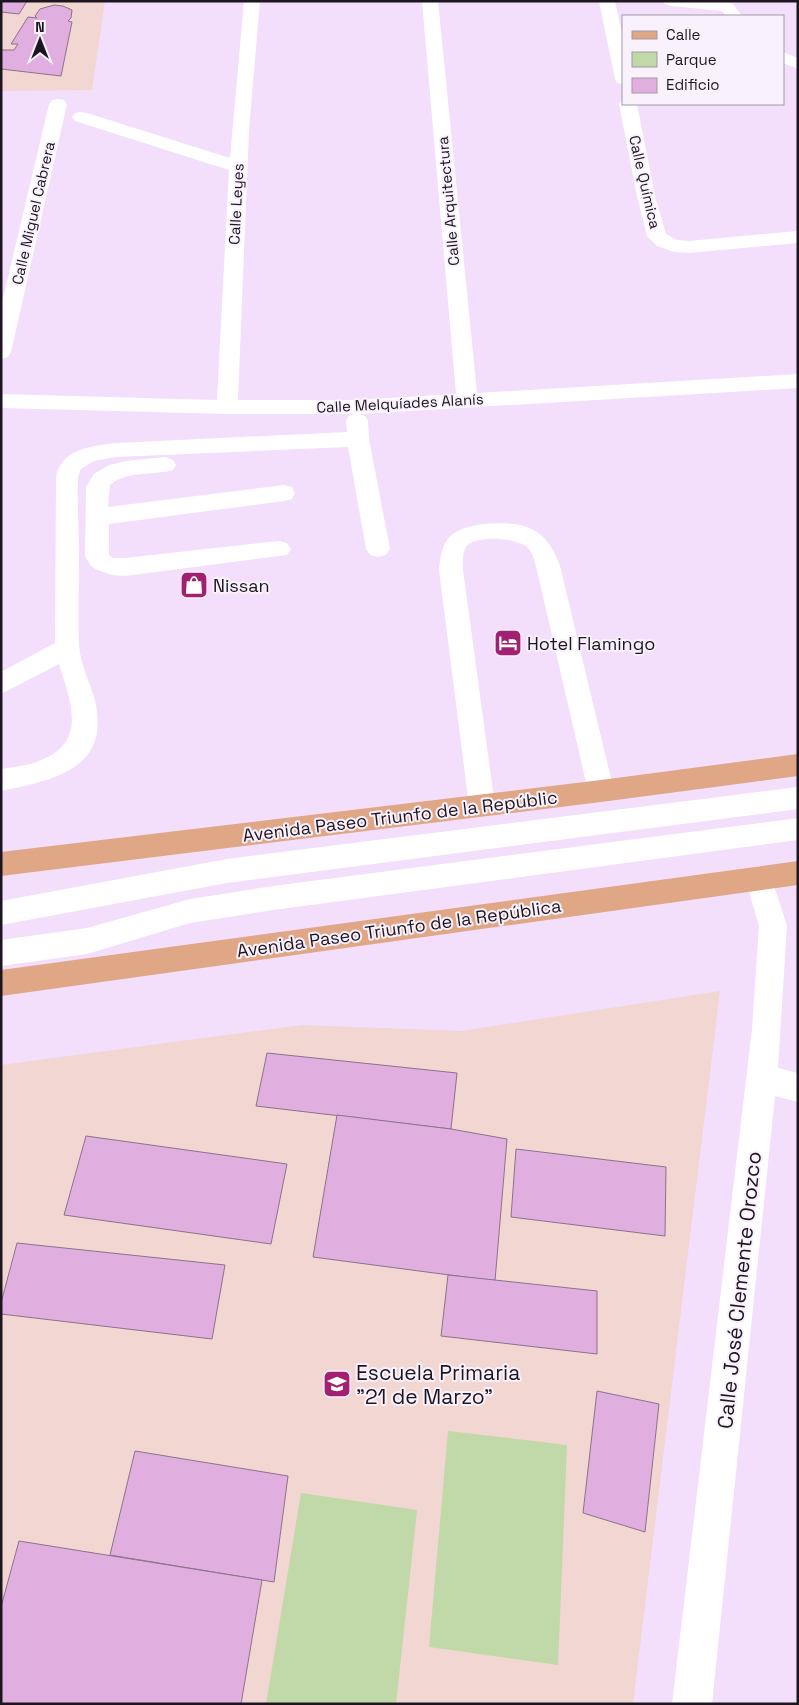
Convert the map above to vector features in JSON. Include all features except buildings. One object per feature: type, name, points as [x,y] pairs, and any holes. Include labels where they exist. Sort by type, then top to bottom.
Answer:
[{"type":"main road","name":"Avenida Paseo Triunfo de la Repúblic","points":[[1,864],[482,806],[798,765]]},
{"type":"main road","name":"Avenida Paseo Triunfo de la República","points":[[1,983],[798,873]]},
{"type":"street","name":"Calle Leyes","points":[[227,407],[238,167],[252,1]]},
{"type":"street","name":"Calle Arquitectura","points":[[430,1],[467,400]]},
{"type":"street","points":[[607,1],[622,74]]},
{"type":"street","points":[[671,1],[716,4],[727,7],[733,15]]},
{"type":"street","points":[[784,57],[798,64]]},
{"type":"street","name":"Calle Miguel Cabrera","points":[[1,352],[58,104]]},
{"type":"street","name":"Calle Química","points":[[628,105],[646,196],[657,236],[664,242],[674,246],[689,246],[798,237]]},
{"type":"street","points":[[81,117],[238,167]]},
{"type":"street","name":"Calle Melquíades Alanís","points":[[1,400],[227,407],[356,407],[798,381]]},
{"type":"street","points":[[356,407],[358,439],[378,549]]},
{"type":"street","points":[[1,780],[43,771],[55,766],[75,753],[83,740],[84,710],[67,648],[67,485],[68,470],[74,463],[85,456],[116,450],[358,439]]},
{"type":"street","points":[[266,443],[194,461],[112,472],[104,476],[97,487],[97,556],[100,562],[114,567],[125,567],[279,549]]},
{"type":"street","points":[[97,517],[284,493]]},
{"type":"street","points":[[482,806],[451,570],[452,552],[456,543],[464,536],[479,533],[510,531],[524,534],[535,541],[542,551],[550,575],[601,791]]},
{"type":"street","points":[[1,684],[67,648]]},
{"type":"street","points":[[1,913],[227,871],[798,798]]},
{"type":"street","points":[[1,953],[87,941],[190,911],[273,898],[798,830]]},
{"type":"street","name":"Calle José Clemente Orozco","points":[[692,1704],[767,1029],[773,926],[759,878]]},
{"type":"street","points":[[762,1078],[798,1088]]},
{"type":"shaded area","points":[[1,1],[105,1],[92,90],[1,91]]},
{"type":"shaded area","name":"Escuela Primaria \"21 de Marzo\"","points":[[720,991],[633,1704],[1,1704],[1,1065],[302,1025],[461,1031]]},
{"type":"green space","points":[[448,1431],[567,1445],[558,1665],[429,1647]]},
{"type":"green space","points":[[301,1493],[417,1510],[396,1704],[266,1704]]},
{"type":"place","name":"Nissan","points":[[194,585]]},
{"type":"place","name":"Hotel Flamingo","points":[[508,643]]},
{"type":"place","name":"Escuela Primaria \"21 de Marzo\"","points":[[337,1384]]}]
